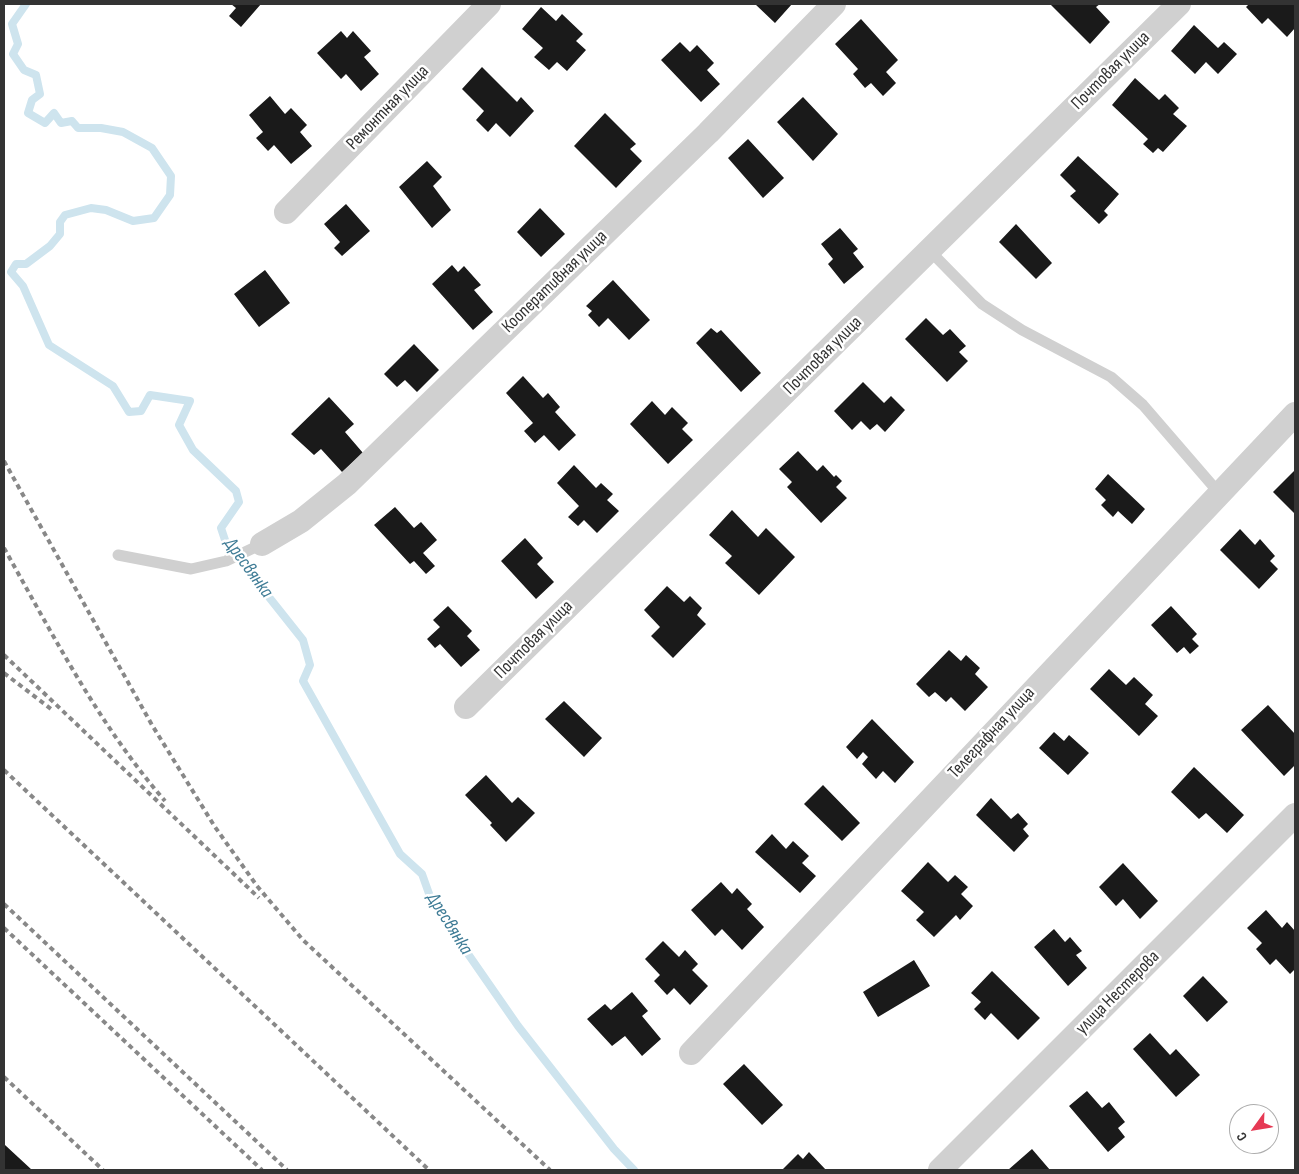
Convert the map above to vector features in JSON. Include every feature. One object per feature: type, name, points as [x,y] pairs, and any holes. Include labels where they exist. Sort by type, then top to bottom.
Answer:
[{"type":"street","name":"Ремонтная улица","points":[[286,212],[489,4]]},
{"type":"street","name":"Кооперативная улица","points":[[262,544],[301,521],[347,484],[708,134],[834,4]]},
{"type":"street","name":"Почтовая улица","points":[[466,707],[1179,4]]},
{"type":"street","name":"Телеграфная улица","points":[[691,1053],[1295,414]]},
{"type":"street","name":"улица Нестерова","points":[[940,1170],[1295,815]]},
{"type":"lane","points":[[930,251],[982,304],[1022,330],[1112,377],[1142,405],[1219,493]]},
{"type":"lane","points":[[118,555],[191,569],[226,561],[262,544]]},
{"type":"building","points":[[231,4],[261,4],[241,27],[229,16],[236,8]]},
{"type":"building","points":[[755,4],[792,4],[775,23]]},
{"type":"building","points":[[1050,4],[1100,4],[1096,7],[1110,22],[1090,44]]},
{"type":"building","points":[[1249,4],[1295,4],[1295,28],[1287,37],[1268,18],[1262,24],[1246,7]]},
{"type":"building","points":[[541,7],[556,21],[562,14],[583,34],[576,41],[586,50],[567,71],[557,62],[549,70],[534,57],[543,48],[522,29]]},
{"type":"building","points":[[861,19],[898,60],[886,72],[896,83],[883,96],[871,83],[865,88],[853,74],[858,69],[835,44]]},
{"type":"building","points":[[1194,25],[1218,48],[1224,42],[1237,54],[1218,74],[1206,62],[1195,74],[1171,51]]},
{"type":"building","points":[[341,31],[347,38],[353,31],[371,51],[364,57],[379,74],[361,91],[346,74],[341,79],[317,53]]},
{"type":"building","points":[[680,42],[690,52],[697,45],[714,63],[707,70],[720,84],[701,102],[661,60]]},
{"type":"building","points":[[482,67],[517,102],[521,97],[534,111],[510,137],[496,123],[488,132],[476,120],[484,111],[462,89]]},
{"type":"building","points":[[1135,78],[1159,100],[1165,94],[1179,108],[1173,114],[1187,126],[1163,152],[1158,148],[1153,153],[1143,144],[1148,139],[1112,105]]},
{"type":"building","points":[[270,96],[285,114],[291,108],[307,125],[300,132],[312,146],[291,164],[274,145],[268,151],[256,138],[263,132],[249,115]]},
{"type":"building","points":[[803,97],[838,134],[813,161],[777,122]]},
{"type":"building","points":[[605,113],[636,144],[630,149],[642,161],[616,188],[574,146]]},
{"type":"building","points":[[748,139],[784,178],[763,198],[728,158]]},
{"type":"building","points":[[1078,156],[1119,194],[1104,211],[1108,215],[1099,224],[1070,196],[1076,191],[1060,175]]},
{"type":"building","points":[[427,161],[442,177],[433,186],[451,210],[432,228],[399,187]]},
{"type":"building","points":[[346,204],[370,231],[342,256],[334,248],[340,242],[324,224]]},
{"type":"building","points":[[540,208],[565,234],[541,257],[517,232]]},
{"type":"building","points":[[1016,224],[1052,263],[1036,279],[999,242]]},
{"type":"building","points":[[840,228],[858,249],[853,253],[864,267],[844,284],[828,264],[833,259],[821,244]]},
{"type":"building","points":[[452,265],[458,272],[464,266],[481,285],[474,290],[493,312],[473,330],[432,284]]},
{"type":"building","points":[[265,270],[290,303],[259,327],[234,294]]},
{"type":"building","points":[[613,280],[650,320],[629,340],[608,318],[599,327],[588,315],[592,311],[586,306]]},
{"type":"building","points":[[926,318],[943,335],[950,329],[966,346],[959,352],[968,361],[947,382],[905,339]]},
{"type":"building","points":[[711,328],[717,333],[721,330],[761,373],[741,392],[696,343]]},
{"type":"building","points":[[414,344],[439,370],[417,392],[405,380],[397,387],[384,374]]},
{"type":"building","points":[[523,376],[543,398],[548,393],[560,407],[555,412],[576,435],[559,451],[544,435],[535,443],[524,431],[533,423],[506,393]]},
{"type":"building","points":[[863,382],[884,403],[891,396],[905,410],[885,432],[877,424],[870,430],[861,421],[852,430],[834,411]]},
{"type":"building","points":[[329,397],[354,424],[345,432],[363,453],[342,472],[321,449],[314,455],[291,434]]},
{"type":"building","points":[[652,401],[665,415],[672,407],[688,423],[682,429],[693,440],[668,464],[630,424]]},
{"type":"building","points":[[798,451],[817,471],[823,465],[834,477],[836,475],[842,481],[836,487],[847,498],[821,523],[787,487],[792,482],[779,469]]},
{"type":"building","points":[[574,465],[596,488],[601,483],[613,494],[607,500],[619,511],[597,533],[584,520],[578,526],[568,517],[579,506],[557,483]]},
{"type":"building","points":[[1295,470],[1295,514],[1273,492]]},
{"type":"building","points":[[1108,474],[1145,509],[1132,524],[1118,511],[1113,517],[1101,505],[1106,500],[1095,489]]},
{"type":"building","points":[[395,507],[414,528],[421,522],[437,540],[423,553],[435,566],[426,574],[414,561],[410,564],[374,525]]},
{"type":"building","points":[[732,510],[758,537],[766,528],[795,557],[759,595],[725,563],[732,556],[709,535]]},
{"type":"building","points":[[1240,529],[1255,545],[1260,539],[1275,556],[1270,561],[1278,569],[1259,589],[1220,550]]},
{"type":"building","points":[[525,538],[543,558],[537,564],[554,582],[536,599],[501,561]]},
{"type":"building","points":[[667,586],[684,602],[690,596],[702,608],[697,615],[706,624],[673,658],[651,636],[660,627],[644,610]]},
{"type":"building","points":[[448,606],[472,631],[467,636],[480,650],[461,667],[440,644],[435,648],[427,639],[440,627],[433,620]]},
{"type":"building","points":[[1171,606],[1197,634],[1192,639],[1199,646],[1190,654],[1184,647],[1177,653],[1151,625]]},
{"type":"building","points":[[949,650],[961,661],[966,655],[980,668],[975,674],[988,687],[965,711],[951,697],[946,702],[935,692],[929,697],[916,684]]},
{"type":"building","points":[[1109,669],[1126,685],[1134,677],[1153,695],[1145,704],[1158,716],[1139,736],[1090,689]]},
{"type":"building","points":[[564,701],[602,738],[584,757],[545,719]]},
{"type":"building","points":[[1268,705],[1295,734],[1295,765],[1284,776],[1241,730]]},
{"type":"building","points":[[872,719],[914,762],[895,783],[883,771],[876,779],[862,764],[868,757],[863,752],[857,759],[846,747]]},
{"type":"building","points":[[1054,732],[1064,741],[1069,735],[1089,753],[1068,775],[1039,748]]},
{"type":"building","points":[[1194,767],[1244,815],[1227,833],[1206,813],[1199,819],[1171,792]]},
{"type":"building","points":[[486,775],[512,803],[518,797],[535,813],[506,842],[490,825],[492,823],[465,795]]},
{"type":"building","points":[[823,785],[860,823],[842,841],[804,804]]},
{"type":"building","points":[[991,798],[1011,819],[1018,813],[1028,824],[1023,829],[1029,836],[1014,852],[976,815]]},
{"type":"building","points":[[772,834],[786,849],[793,841],[809,856],[802,863],[816,876],[800,893],[755,852]]},
{"type":"building","points":[[928,862],[948,882],[955,875],[968,887],[961,894],[973,906],[960,920],[956,915],[934,937],[916,920],[924,912],[901,891]]},
{"type":"building","points":[[1123,863],[1158,901],[1140,919],[1123,899],[1116,906],[1099,887]]},
{"type":"building","points":[[721,882],[732,894],[737,888],[752,904],[747,909],[764,927],[742,950],[722,929],[715,936],[691,910]]},
{"type":"building","points":[[1266,910],[1282,928],[1287,922],[1295,931],[1295,969],[1290,974],[1276,959],[1270,965],[1256,949],[1262,943],[1247,928]]},
{"type":"building","points":[[1054,929],[1065,942],[1070,937],[1082,951],[1076,955],[1087,968],[1068,986],[1034,947]]},
{"type":"building","points":[[663,941],[679,957],[685,950],[698,964],[692,970],[708,986],[690,1005],[674,988],[667,995],[654,981],[660,975],[645,959]]},
{"type":"building","points":[[914,960],[930,986],[878,1017],[863,992]]},
{"type":"building","points":[[992,971],[1040,1018],[1018,1040],[991,1013],[985,1020],[974,1009],[981,1002],[971,993]]},
{"type":"building","points":[[1203,976],[1228,1002],[1207,1022],[1183,996]]},
{"type":"building","points":[[632,992],[648,1011],[642,1016],[661,1039],[642,1056],[625,1036],[612,1046],[587,1019],[605,1004],[611,1010]]},
{"type":"building","points":[[1150,1033],[1170,1055],[1176,1049],[1200,1075],[1176,1097],[1133,1049]]},
{"type":"building","points":[[744,1064],[783,1105],[762,1125],[723,1084]]},
{"type":"building","points":[[1087,1091],[1102,1108],[1109,1102],[1125,1122],[1118,1128],[1125,1137],[1108,1152],[1069,1106]]},
{"type":"building","points":[[5,1145],[32,1170],[4,1170]]},
{"type":"building","points":[[1032,1149],[1050,1170],[1008,1170]]},
{"type":"building","points":[[809,1152],[826,1170],[782,1170],[798,1154],[803,1159]]},
{"type":"waterway","name":"Дресвянка","points":[[26,4],[12,24],[18,44],[13,54],[24,70],[36,75],[40,94],[32,100],[28,113],[45,123],[54,113],[61,123],[72,121],[78,128],[101,128],[123,132],[152,148],[171,176],[170,195],[154,218],[133,221],[106,210],[91,208],[65,215],[60,222],[60,234],[50,246],[26,264],[16,264],[11,272],[23,286],[49,345],[113,386],[129,412],[141,411],[150,395],[190,401],[179,425],[193,450],[236,491],[239,502],[221,528],[226,543],[303,640],[310,665],[303,681],[400,854],[422,874],[432,902],[518,1026],[614,1149],[634,1170]]},
{"type":"railway","points":[[4,461],[152,725],[215,827],[257,886],[303,940],[550,1170]]},
{"type":"railway","points":[[4,548],[78,679],[119,742],[165,801]]},
{"type":"railway","points":[[4,655],[259,898]]},
{"type":"railway","points":[[4,673],[51,709]]},
{"type":"railway","points":[[4,770],[429,1170]]},
{"type":"railway","points":[[4,904],[287,1170]]},
{"type":"railway","points":[[4,928],[262,1170]]},
{"type":"railway","points":[[4,1077],[103,1170]]}]
